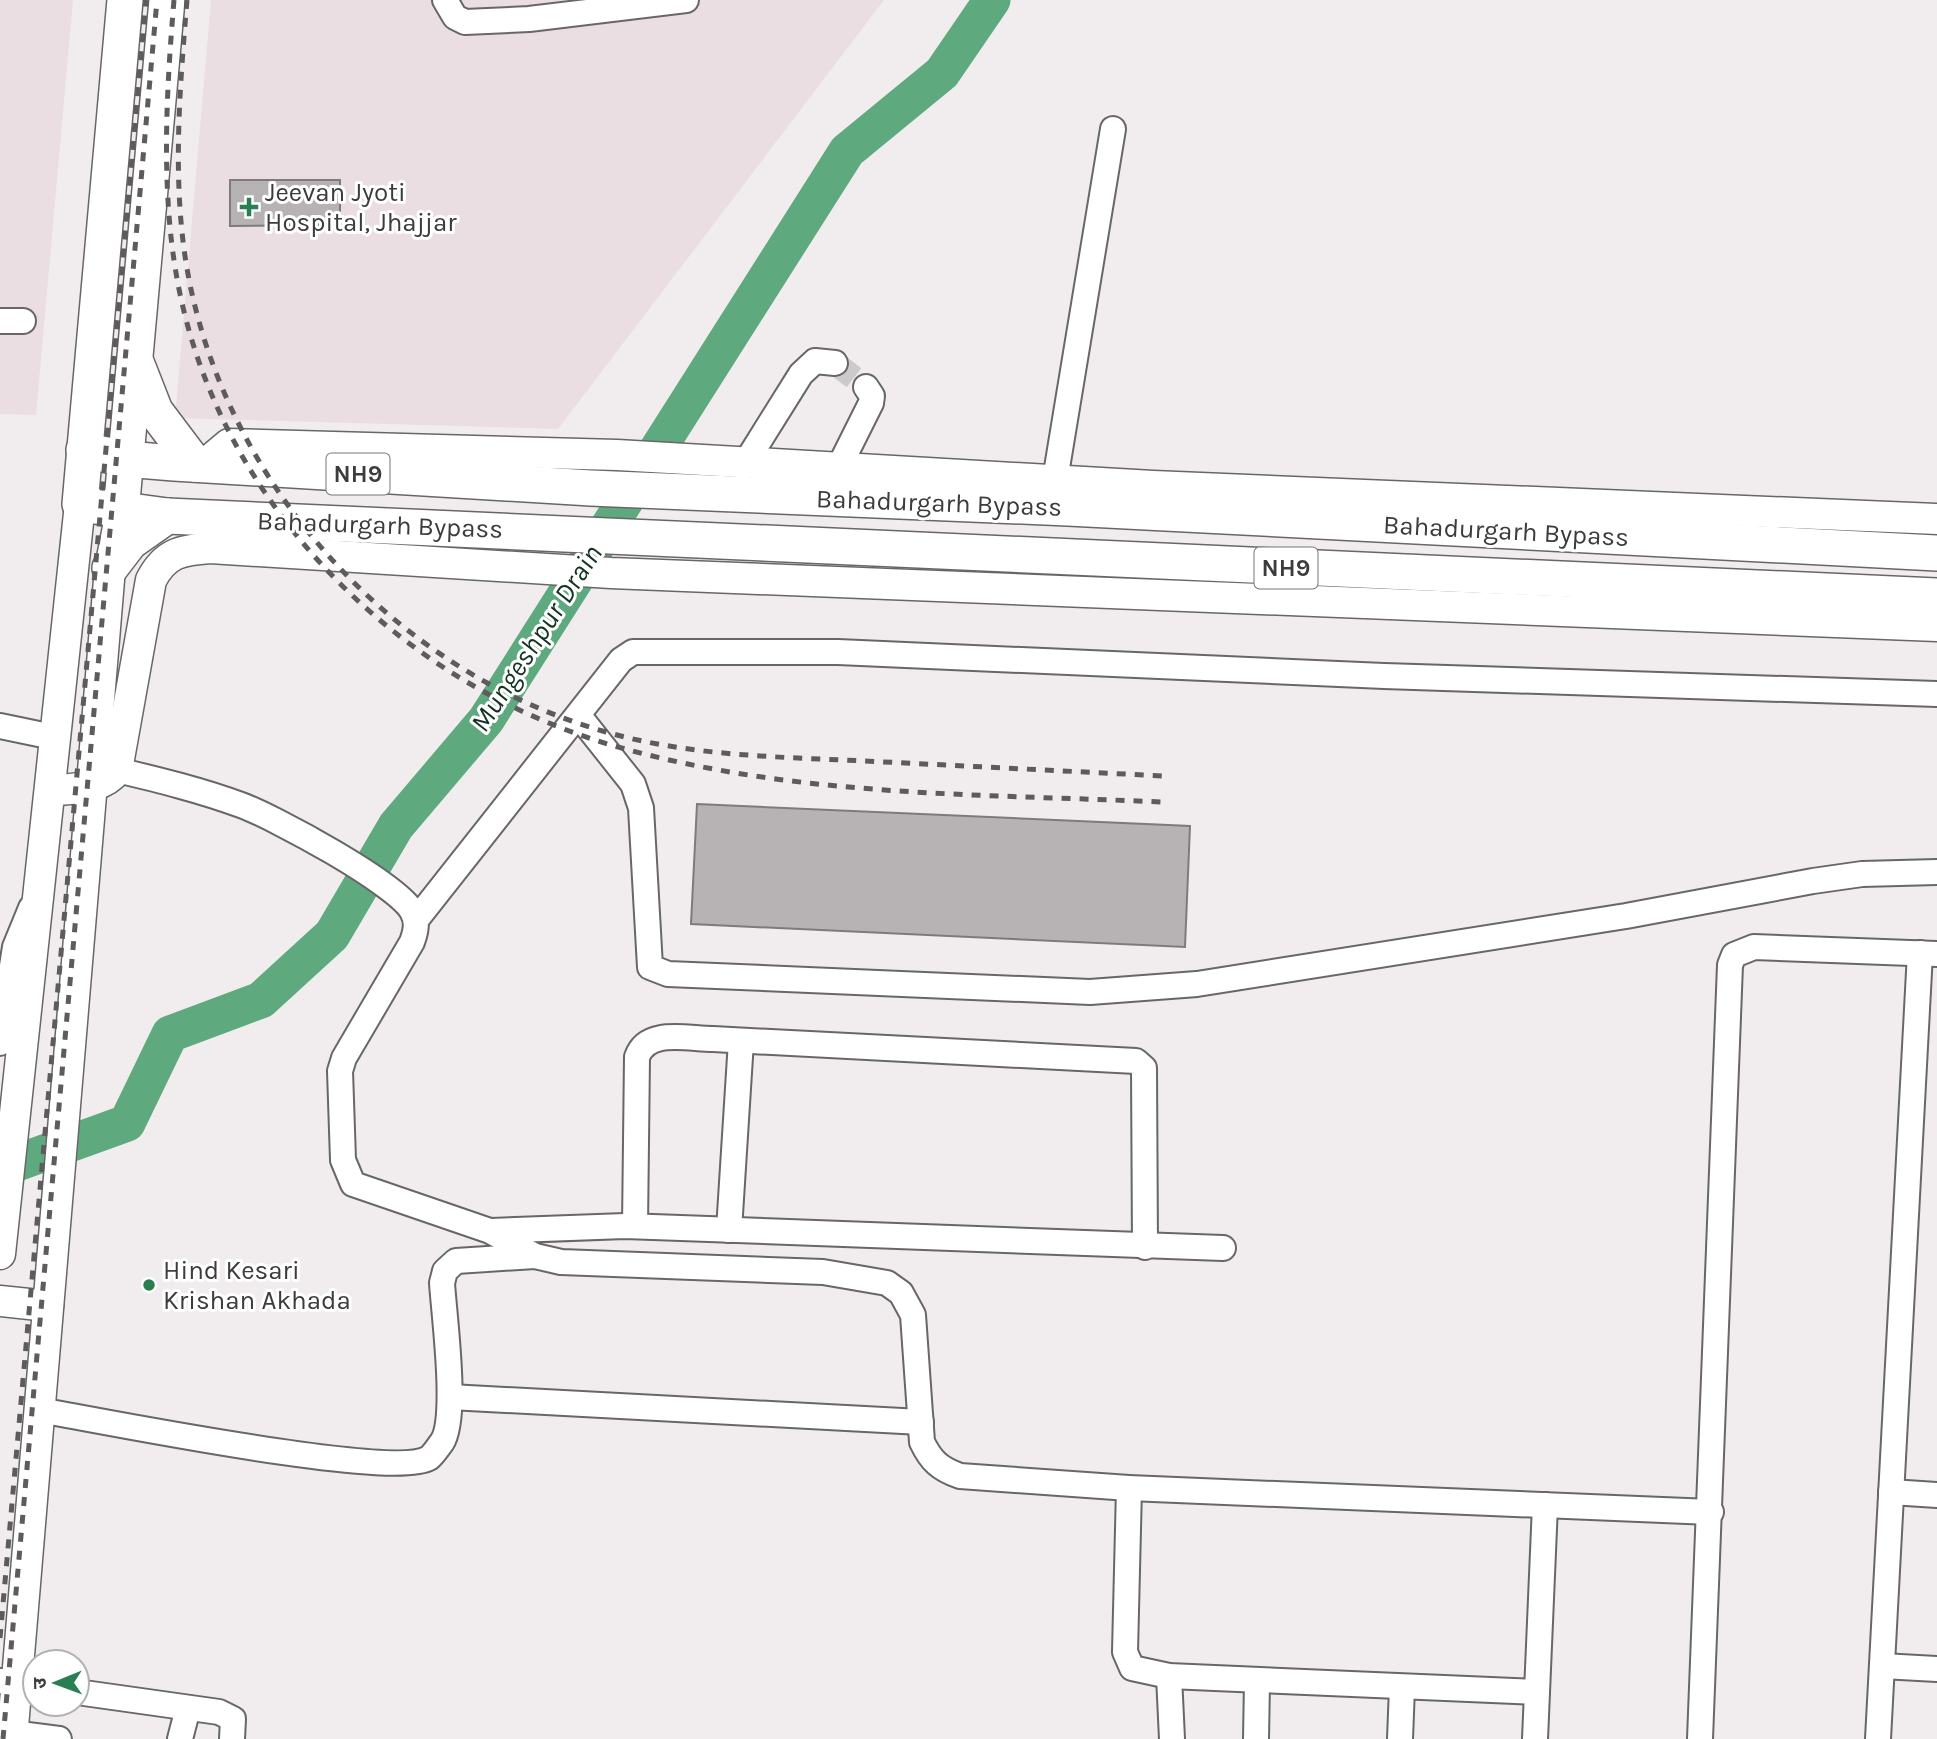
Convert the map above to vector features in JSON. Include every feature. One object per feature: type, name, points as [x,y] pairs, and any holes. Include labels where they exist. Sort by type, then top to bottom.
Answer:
[{"type":"highway","points":[[80,505],[125,0]]},
{"type":"highway","points":[[121,512],[167,0]]},
{"type":"highway","points":[[134,355],[155,411],[200,464]]},
{"type":"highway","name":"Bahadurgarh Bypass","points":[[84,450],[126,459],[591,488],[1068,508],[1937,553]]},
{"type":"highway","name":"Bahadurgarh Bypass","points":[[80,505],[167,516],[634,536],[1725,602],[1937,596]]},
{"type":"highway","points":[[110,568],[130,542],[167,516]]},
{"type":"highway","points":[[1725,602],[1729,542]]},
{"type":"main road","points":[[200,464],[229,444],[617,455],[1055,480],[1937,519]]},
{"type":"main road","points":[[0,1254],[37,891],[50,791],[52,737],[80,505]]},
{"type":"main road","points":[[105,778],[110,568],[121,512]]},
{"type":"main road","points":[[14,1696],[78,959],[105,778],[151,580],[159,564],[177,550],[210,548],[611,573],[1725,602],[1937,626]]},
{"type":"main road","points":[[50,791],[105,778]]},
{"type":"main road","points":[[0,1301],[48,1302]]},
{"type":"street","points":[[446,0],[447,7],[455,17],[465,22],[529,19],[686,0]]},
{"type":"street","points":[[1055,480],[1113,129]]},
{"type":"street","points":[[747,462],[802,374],[815,361],[835,363]]},
{"type":"street","points":[[839,467],[871,403],[872,396],[866,387]]},
{"type":"street","points":[[1711,1512],[1129,1488],[960,1476],[945,1471],[931,1460],[922,1442],[913,1315],[901,1293],[887,1283],[822,1272],[561,1262],[536,1256],[491,1231],[359,1188],[348,1179],[343,1160],[339,1084],[344,1058],[412,942],[416,920],[628,654],[642,651],[838,652],[1384,676],[1937,694]]},
{"type":"street","points":[[579,716],[637,793],[641,807],[649,967],[668,974],[1090,992],[1144,990],[1404,952],[1814,881],[1862,874],[1937,872]]},
{"type":"street","points":[[0,726],[52,737]]},
{"type":"street","points":[[105,778],[243,806],[314,840],[390,891],[411,908],[416,920]]},
{"type":"street","points":[[0,1043],[15,947],[37,891]]},
{"type":"street","points":[[1700,1739],[1711,1512],[1730,965],[1734,955],[1754,947],[1928,953],[1891,1492],[1878,1739]]},
{"type":"street","points":[[635,1226],[638,1057],[641,1047],[647,1040],[657,1038],[741,1041],[1136,1061],[1143,1068],[1145,1247]]},
{"type":"street","points":[[729,1230],[741,1041]]},
{"type":"street","points":[[491,1231],[635,1226],[1223,1248]]},
{"type":"street","points":[[39,1410],[341,1461],[410,1462],[429,1458],[444,1439],[450,1397],[442,1283],[445,1271],[456,1261],[536,1256]]},
{"type":"street","points":[[450,1397],[921,1422]]},
{"type":"street","points":[[1129,1488],[1125,1652],[1132,1668],[1169,1676],[1537,1692]]},
{"type":"street","points":[[1891,1492],[1937,1495]]},
{"type":"street","points":[[1535,1739],[1545,1505]]},
{"type":"street","points":[[1882,1666],[1937,1669]]},
{"type":"street","points":[[1169,1676],[1172,1739]]},
{"type":"street","points":[[91,1681],[152,1688]]},
{"type":"street","points":[[1256,1739],[1257,1681]]},
{"type":"street","points":[[1400,1739],[1402,1687]]},
{"type":"street","points":[[91,1694],[227,1715],[233,1719],[232,1739]]},
{"type":"street","points":[[14,1696],[59,1739]]},
{"type":"street","points":[[180,1739],[188,1708]]},
{"type":"shaded area","points":[[0,0],[73,0],[36,415],[0,414]]},
{"type":"shaded area","points":[[211,0],[884,0],[558,429],[175,418]]},
{"type":"building","points":[[230,180],[340,180],[340,225],[230,226]]},
{"type":"building","points":[[697,804],[1190,826],[1185,947],[691,924]]},
{"type":"waterway","name":"Mungeshpur Drain","points":[[0,1169],[127,1123],[170,1034],[261,1000],[332,935],[396,826],[486,720],[847,151],[942,73],[992,0]]},
{"type":"tunnel","points":[[835,363],[866,387]]},
{"type":"railway","points":[[0,1638],[146,0]]},
{"type":"railway","points":[[3,1739],[157,0]]},
{"type":"railway","points":[[174,0],[167,110],[167,185],[180,294],[204,375],[239,451],[286,521],[341,584],[404,639],[474,686],[549,723],[629,750],[695,765],[761,777],[894,791],[1162,802]]},
{"type":"railway","points":[[187,0],[178,149],[181,224],[193,298],[216,373],[249,443],[291,510],[341,570],[399,623],[463,669],[532,705],[606,732],[637,740],[702,751],[767,756],[1164,776]]},
{"type":"place","name":"Jeevan Jyoti Hospital, Jhajjar","points":[[249,207]]},
{"type":"place","name":"Hind Kesari Krishan Akhada","points":[[149,1285]]}]
